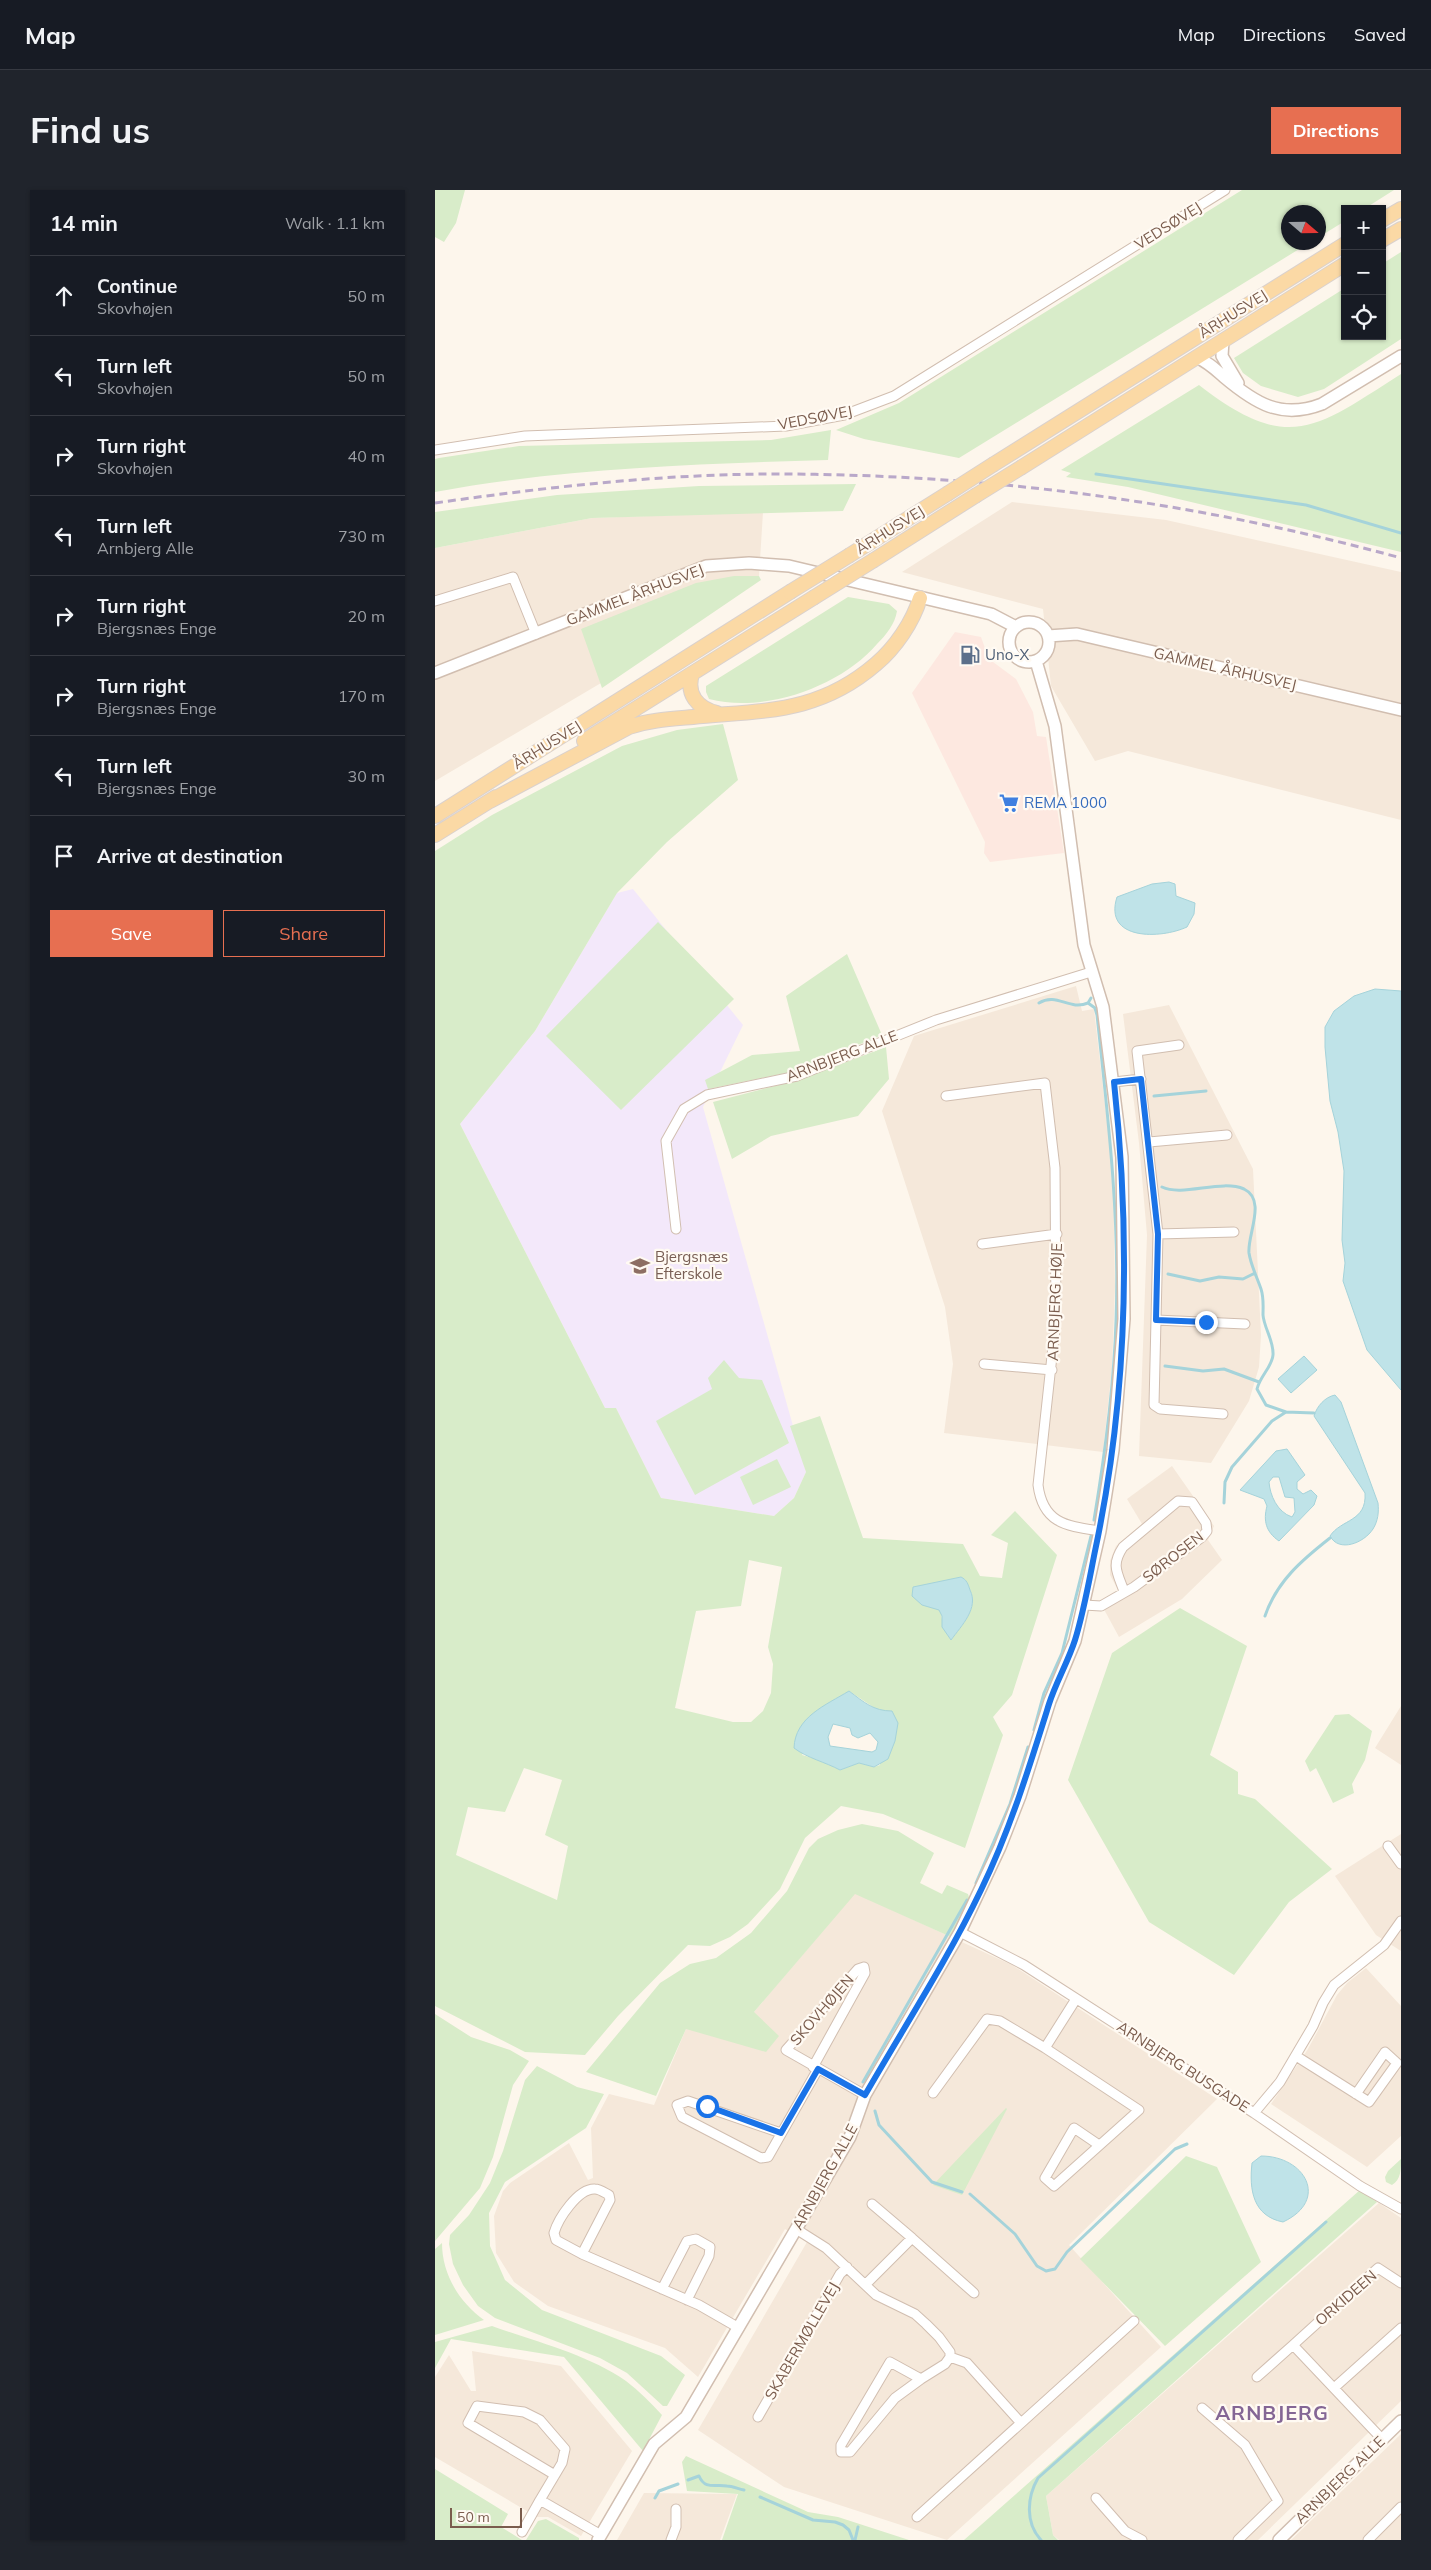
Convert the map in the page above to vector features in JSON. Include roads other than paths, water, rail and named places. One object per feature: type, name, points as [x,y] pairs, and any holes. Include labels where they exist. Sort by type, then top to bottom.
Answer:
[{"type":"main road","points":[[1386,217],[1401,208]]},
{"type":"main road","points":[[1386,237],[1401,228]]},
{"type":"main road","name":"ÅRHUSVEJ","points":[[435,816],[1341,247]]},
{"type":"main road","name":"ÅRHUSVEJ","points":[[435,835],[1341,266]]},
{"type":"main road","points":[[490,801],[629,727],[655,720],[767,711],[797,706],[851,685],[883,658],[899,638],[917,608],[920,598]]},
{"type":"main road","points":[[692,674],[689,688],[695,702],[707,710],[720,714]]},
{"type":"street","name":"VEDSØVEJ","points":[[435,450],[525,436],[786,426],[844,415],[894,396],[1225,190]]},
{"type":"street","points":[[1223,340],[1222,356],[1244,393]]},
{"type":"street","points":[[1196,357],[1210,364],[1259,404],[1278,409],[1311,409],[1333,398],[1401,356]]},
{"type":"street","name":"GAMMEL ÅRHUSVEJ","points":[[435,673],[706,566],[749,563],[789,566],[991,614],[1015,627]]},
{"type":"street","points":[[435,601],[513,577],[536,634]]},
{"type":"street","points":[[1032,622],[1043,627],[1048,636],[1047,650],[1035,661],[1018,659],[1011,650],[1010,638],[1015,627],[1020,624],[1032,622]]},
{"type":"street","name":"GAMMEL ÅRHUSVEJ","points":[[1048,636],[1077,634],[1401,710]]},
{"type":"street","name":"ARNBJERG ALLE","points":[[599,2537],[654,2444],[687,2417],[850,2137],[865,2095],[961,1932],[1001,1847],[1020,1796],[1050,1702],[1075,1642],[1084,1605],[1113,1450],[1124,1319],[1122,1157],[1103,1007],[1084,945],[1055,726],[1035,661]]},
{"type":"street","name":"ARNBJERG ALLE","points":[[677,1229],[666,1141],[684,1109],[707,1095],[797,1076],[936,1020],[1091,972]]},
{"type":"street","points":[[1179,1044],[1137,1051],[1149,1142],[1158,1234],[1153,1405],[1160,1409],[1223,1414]]},
{"type":"street","points":[[1114,1082],[1141,1079]]},
{"type":"street","name":"ARNBJERG HØJE","points":[[946,1096],[1045,1083],[1055,1168],[1057,1234],[1056,1319],[1053,1370],[1038,1486],[1040,1501],[1046,1511],[1062,1523],[1099,1531]]},
{"type":"street","points":[[1149,1142],[1227,1135]]},
{"type":"street","points":[[1158,1234],[1235,1232]]},
{"type":"street","name":"ARNBJERG HØJE","points":[[982,1244],[1057,1234]]},
{"type":"street","points":[[1156,1320],[1245,1324]]},
{"type":"street","name":"ARNBJERG HØJE","points":[[984,1364],[1053,1370]]},
{"type":"street","name":"SØROSEN","points":[[1084,1605],[1101,1606],[1124,1591],[1134,1587],[1202,1537],[1207,1531],[1207,1523],[1192,1502],[1178,1501],[1123,1547],[1117,1556],[1115,1566],[1124,1591]]},
{"type":"street","points":[[1388,1846],[1401,1864]]},
{"type":"street","points":[[1254,2113],[1280,2082],[1334,1985],[1384,1945],[1401,1921]]},
{"type":"street","name":"ARNBJERG BUSGADE","points":[[961,1932],[1010,1957],[1254,2113],[1360,2186],[1401,2209]]},
{"type":"street","name":"SKOVHØJEN","points":[[781,2133],[688,2101],[677,2105],[682,2117],[761,2158],[767,2157],[781,2133],[815,2068],[865,1973],[864,1967],[858,1969],[786,2050],[815,2068],[865,2095]]},
{"type":"street","points":[[1045,2048],[1076,1999]]},
{"type":"street","points":[[933,2093],[987,2018],[1000,2021],[1045,2048],[1139,2110],[1054,2186],[1045,2178],[1074,2128],[1099,2145]]},
{"type":"street","points":[[1296,2056],[1369,2102],[1397,2063],[1385,2052],[1357,2094]]},
{"type":"street","points":[[582,2254],[610,2200],[609,2195],[597,2189],[590,2189],[567,2207],[557,2222],[554,2233],[556,2240],[582,2254],[687,2300],[739,2328]]},
{"type":"street","points":[[872,2204],[974,2293]]},
{"type":"street","name":"SKABERMØLLEVEJ","points":[[796,2229],[826,2248],[876,2295],[915,2314],[939,2337],[950,2357]]},
{"type":"street","points":[[866,2284],[912,2238]]},
{"type":"street","points":[[662,2289],[687,2241],[695,2239],[710,2247],[709,2256],[687,2300]]},
{"type":"street","name":"SKABERMØLLEVEJ","points":[[758,2417],[840,2274],[847,2266]]},
{"type":"street","name":"ORKIDEEN","points":[[1257,2376],[1378,2268],[1401,2283]]},
{"type":"street","points":[[917,2517],[1134,2321]]},
{"type":"street","points":[[1334,2388],[1401,2328]]},
{"type":"street","points":[[1293,2345],[1382,2439]]},
{"type":"street","points":[[921,2378],[890,2362],[841,2445],[841,2452],[850,2452],[895,2398],[921,2378],[945,2364],[950,2357],[967,2363],[1021,2423]]},
{"type":"street","points":[[522,2532],[562,2463],[565,2449],[540,2420],[524,2412],[477,2406],[468,2423],[555,2475]]},
{"type":"street","points":[[1201,2408],[1245,2445],[1278,2501],[1238,2540]]},
{"type":"street","name":"ARNBJERG ALLE","points":[[1279,2540],[1401,2421]]},
{"type":"street","points":[[1096,2498],[1125,2531],[1142,2540]]},
{"type":"street","points":[[541,2500],[599,2537]]},
{"type":"street","points":[[1370,2539],[1401,2507]]},
{"type":"street","points":[[671,2540],[676,2527],[676,2509]]},
{"type":"water","points":[[1169,882],[1175,884],[1176,896],[1195,903],[1194,914],[1187,927],[1163,934],[1150,934],[1137,933],[1126,929],[1118,922],[1115,911],[1117,897],[1152,884]]},
{"type":"water","points":[[1375,989],[1401,991],[1401,1390],[1367,1350],[1343,1281],[1345,1263],[1342,1240],[1344,1171],[1338,1132],[1330,1101],[1325,1047],[1325,1027],[1334,1011],[1354,996]]},
{"type":"water","points":[[1304,1356],[1317,1370],[1291,1393],[1278,1379]]},
{"type":"water","points":[[1335,1395],[1341,1402],[1378,1503],[1378,1516],[1373,1529],[1358,1542],[1345,1545],[1334,1541],[1330,1536],[1340,1526],[1358,1515],[1365,1502],[1365,1493],[1314,1416],[1322,1402]]},
{"type":"water","points":[[1287,1449],[1305,1475],[1297,1482],[1297,1489],[1303,1494],[1311,1490],[1317,1496],[1314,1505],[1279,1541],[1268,1530],[1265,1517],[1267,1506],[1264,1499],[1240,1490],[1276,1451]],"holes":[[[1273,1477],[1279,1477],[1285,1497],[1294,1498],[1295,1512],[1292,1517],[1278,1507],[1271,1492],[1269,1482]]]},
{"type":"water","points":[[961,1577],[968,1584],[972,1597],[971,1610],[951,1640],[942,1627],[942,1616],[939,1610],[922,1605],[912,1596],[913,1587]]},
{"type":"water","points":[[849,1691],[874,1708],[892,1711],[898,1723],[895,1741],[888,1759],[874,1767],[859,1763],[840,1770],[805,1755],[794,1748],[796,1737],[806,1720],[813,1713]],"holes":[[[833,1724],[850,1728],[852,1735],[858,1738],[870,1733],[878,1742],[876,1750],[872,1752],[830,1746],[828,1737]]]},
{"type":"water","points":[[1261,2156],[1277,2158],[1290,2163],[1300,2171],[1306,2181],[1308,2191],[1306,2202],[1297,2213],[1283,2222],[1265,2214],[1255,2200],[1251,2183],[1252,2163]]},
{"type":"waterway","points":[[1096,474],[1306,505],[1401,533]]},
{"type":"waterway","points":[[1091,998],[1088,1003],[1095,1008],[1097,1015],[1109,1129],[1115,1206],[1117,1282],[1111,1396],[1094,1520]]},
{"type":"waterway","points":[[1039,1003],[1052,999],[1075,1005],[1088,1003]]},
{"type":"waterway","points":[[1154,1096],[1206,1091]]},
{"type":"waterway","points":[[1162,1187],[1180,1190],[1235,1186],[1251,1194],[1255,1209],[1249,1253],[1262,1292],[1263,1315],[1273,1350],[1271,1364],[1257,1389],[1266,1405],[1286,1412]]},
{"type":"waterway","points":[[1168,1274],[1200,1281],[1219,1277],[1243,1279],[1255,1273]]},
{"type":"waterway","points":[[1165,1366],[1203,1371],[1224,1369],[1259,1382]]},
{"type":"waterway","points":[[1224,1503],[1225,1482],[1232,1467],[1272,1421],[1286,1412],[1314,1413]]},
{"type":"waterway","points":[[1034,1730],[1044,1693],[1062,1653],[1091,1536]]},
{"type":"waterway","points":[[1265,1616],[1276,1592],[1291,1572],[1330,1538]]},
{"type":"waterway","points":[[976,1883],[1010,1804],[1028,1747]]},
{"type":"waterway","points":[[863,2082],[967,1900]]},
{"type":"waterway","points":[[875,2111],[879,2125],[932,2182],[962,2192]]},
{"type":"waterway","points":[[970,2194],[1015,2234],[1037,2266],[1046,2271],[1055,2269],[1067,2252],[1175,2149],[1187,2144]]},
{"type":"waterway","points":[[1041,2540],[1032,2526],[1029,2510],[1034,2485],[1038,2478],[1326,2222]]},
{"type":"waterway","points":[[688,2480],[699,2476],[707,2485],[729,2486],[744,2490]]},
{"type":"waterway","points":[[655,2498],[659,2491],[678,2484]]},
{"type":"waterway","points":[[760,2497],[813,2520],[835,2522],[843,2525],[849,2530],[853,2540]]},
{"type":"waterway","points":[[855,2540],[858,2527]]},
{"type":"railway","points":[[435,503],[605,482],[691,476],[776,474],[934,479],[1091,495],[1170,507],[1325,538],[1401,558]]},
{"type":"place","name":"Uno-X","points":[[970,655]]},
{"type":"place","name":"REMA 1000","points":[[1009,803]]},
{"type":"place","name":"Bjergsnæs Efterskole","points":[[640,1266]]},
{"type":"district","name":"ARNBJERG","points":[[1272,2413]]}]
